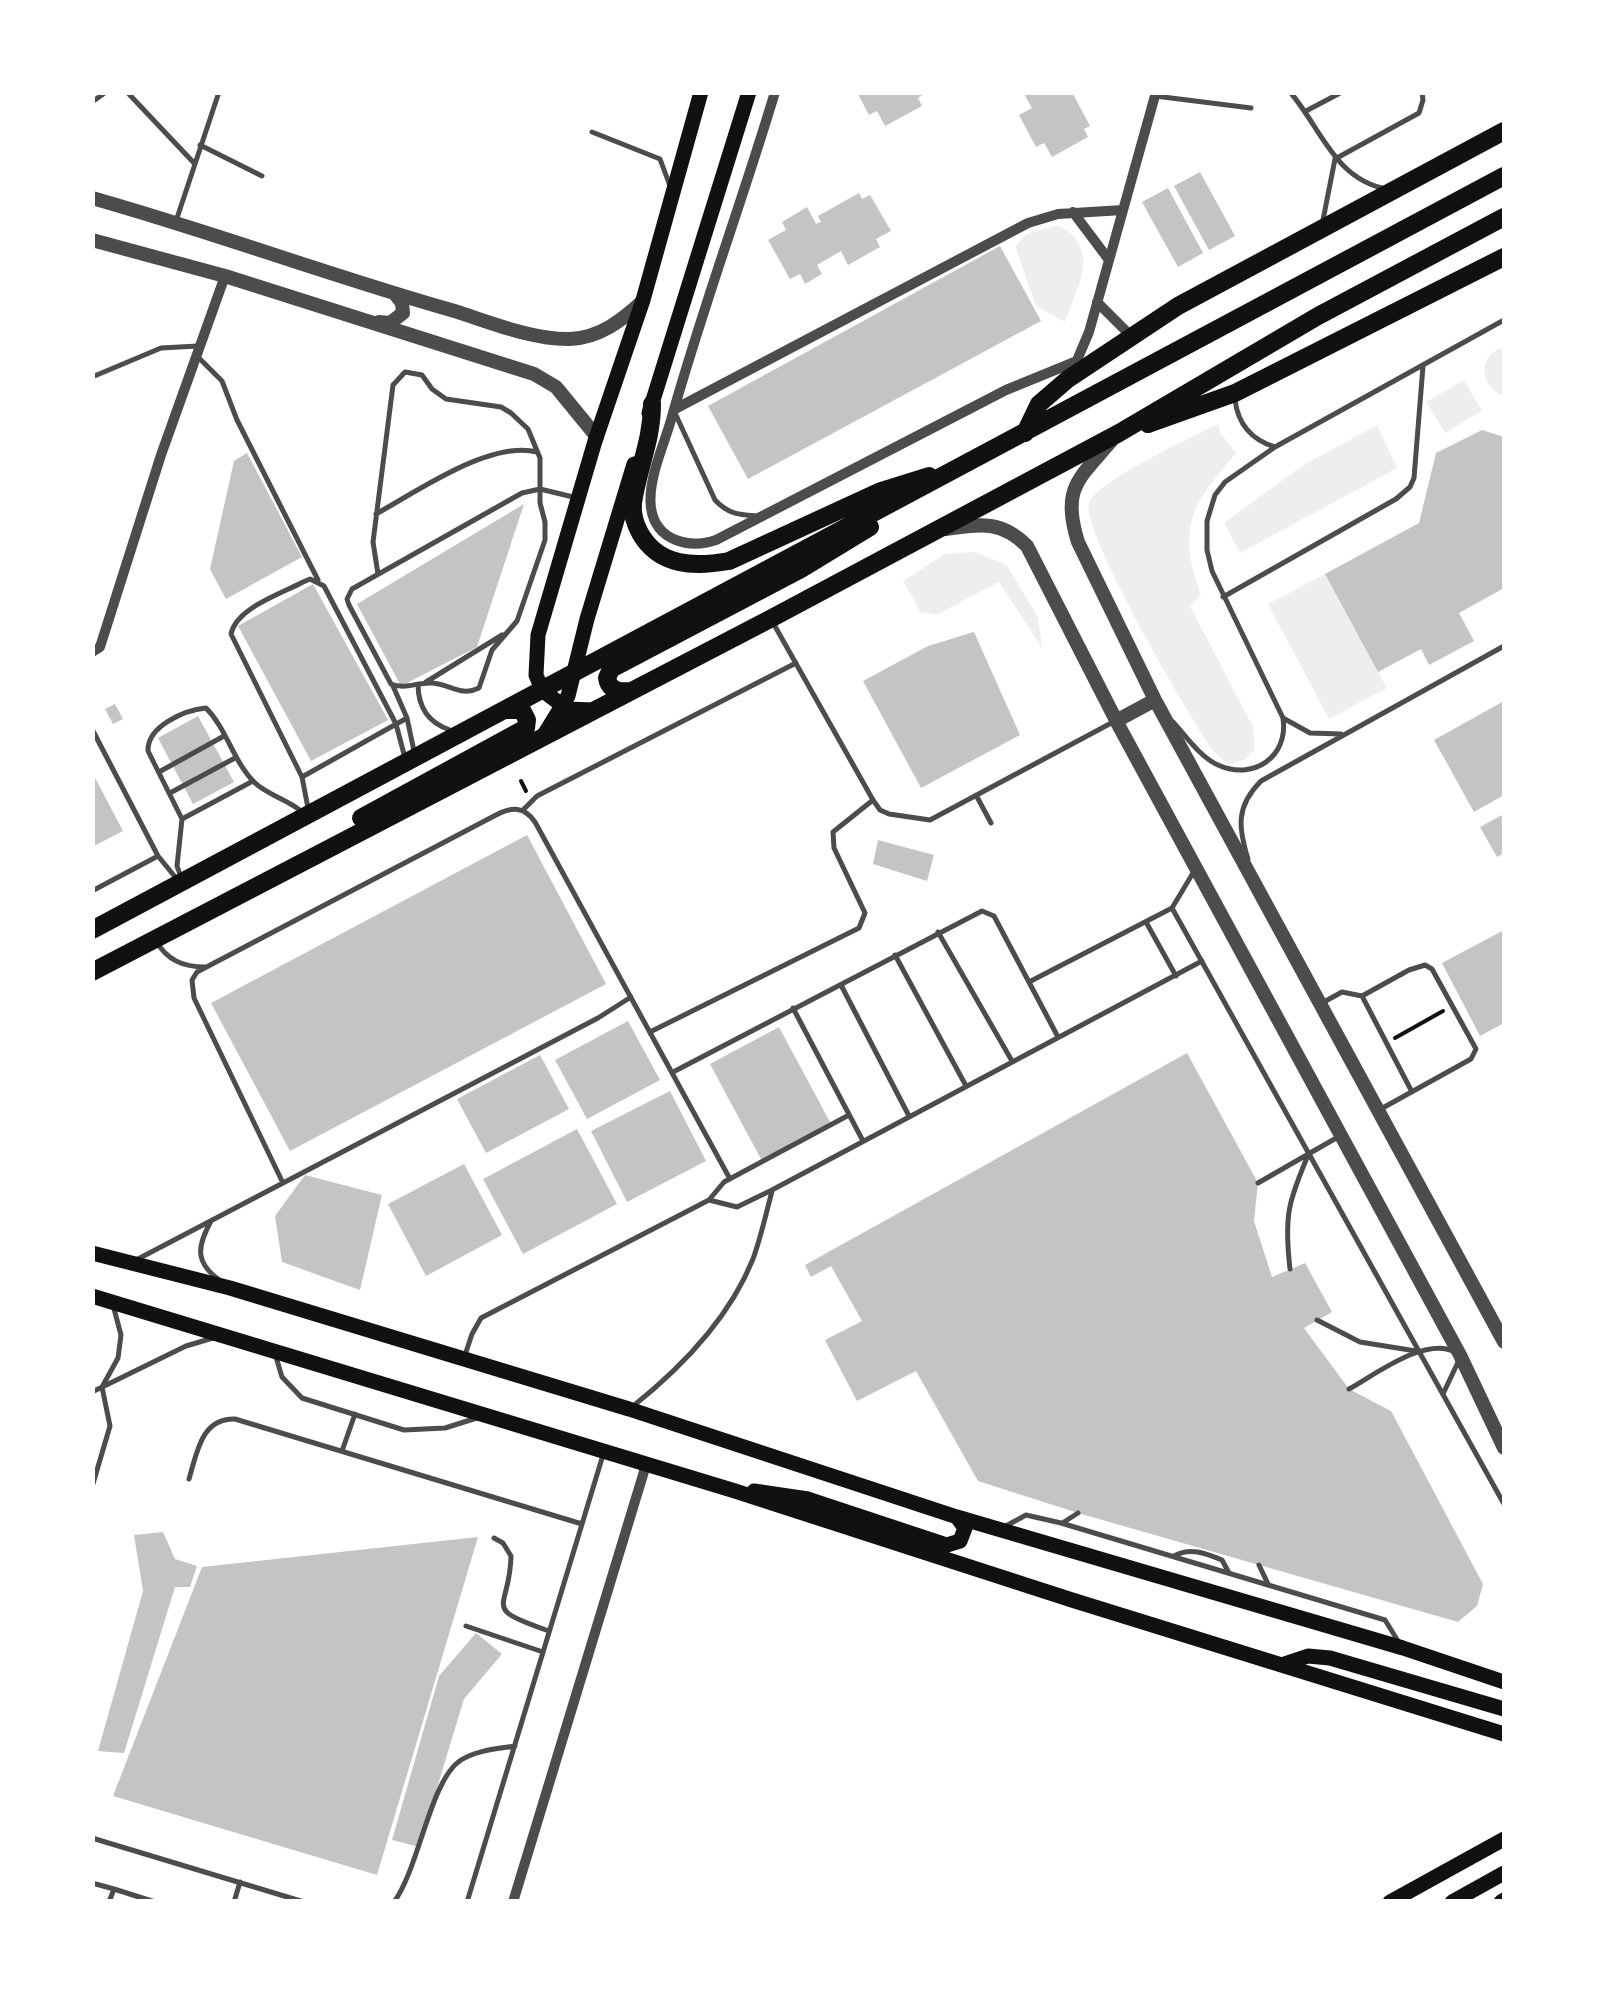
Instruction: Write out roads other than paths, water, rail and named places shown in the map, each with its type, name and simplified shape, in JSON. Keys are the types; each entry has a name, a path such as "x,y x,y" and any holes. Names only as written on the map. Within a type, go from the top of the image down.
{"highway":[{"path":"1025,434 1040,404 1068,380 1178,306 1504,130"},
{"path":"92,930 1504,176"},
{"path":"92,972 1119,433 1318,316 1504,217"},
{"path":"1119,433 1235,393 1504,258"},
{"path":"652,404 652,432 633,506 636,525 655,552 681,564 729,561 882,492 972,462"},
{"path":"631,691 616,691 610,686 607,678 611,669 841,547 914,493"},
{"path":"256,886 284,860 526,728 528,720 522,710 502,711"}],"main road":[{"path":"595,709 563,707 542,690 536,675 538,635 597,438 644,300 702,92"},
{"path":"542,737 563,707 574,673 586,619 749,92"},
{"path":"92,1253 230,1288 629,1409 958,1517 1402,1648 1504,1682"},
{"path":"92,1296 736,1491 1503,1735"},
{"path":"736,1491 808,1499 947,1545 964,1535 965,1528 958,1517"},
{"path":"1281,1665 1308,1656 1330,1658 1504,1709"},
{"path":"1487,1676 1504,1672"},
{"path":"1390,1902 1501,1838"},
{"path":"1452,1902 1504,1873"}],"street":[{"path":"775,92 674,410 652,492 651,509 662,531 679,542 703,544 1006,390 1077,361"},
{"path":"1068,380 1097,302 1156,94"},
{"path":"92,198 544,336 590,336 608,328 644,300"},
{"path":"674,410 1028,223 1073,212 1123,210"},
{"path":"1073,212 1109,260"},
{"path":"92,240 225,276 534,374 556,388 597,438"},
{"path":"92,652 100,647 161,455 225,276"},
{"path":"374,322 390,323 403,313 402,303 394,293"},
{"path":"1097,302 1132,337"},
{"path":"1119,433 1078,480 1071,494 1071,522 1078,542 1158,704 1320,1004 1499,1320 1504,1342"},
{"path":"928,532 986,523 1002,526 1027,546 1116,721 1460,1355 1504,1448"},
{"path":"1116,721 1158,704"},
{"path":"513,1902 646,1465"}],"lane":[{"path":"92,102 106,92"},
{"path":"127,92 194,163"},
{"path":"176,221 219,92"},
{"path":"1290,92 1335,159 1353,177 1396,189"},
{"path":"1306,111 1342,92"},
{"path":"1335,159 1418,113 1422,92"},
{"path":"1156,94 1250,108"},
{"path":"592,132 660,159 672,193"},
{"path":"200,146 262,176"},
{"path":"1320,230 1329,202 1335,159"},
{"path":"1158,704 1207,759 1220,767 1241,770 1273,758 1286,733 1283,718 1223,597 1207,550 1207,521 1215,496 1225,482 1275,447 1504,320"},
{"path":"92,378 161,348 198,351 222,381 237,420 318,580 396,724 410,761"},
{"path":"1223,597 1396,499 1410,487 1415,469 1423,366"},
{"path":"378,574 374,556 376,514 393,385 405,372 422,375 446,398 500,407 528,428 538,452 546,540 513,628 492,650 479,688 464,692 439,684 391,684"},
{"path":"1235,393 1243,426 1257,440 1275,447"},
{"path":"674,410 714,500 736,515 761,516"},
{"path":"376,514 484,457 512,449 538,452"},
{"path":"410,761 407,718 347,599 352,590 522,493 540,490 580,499"},
{"path":"307,816 302,777 231,634 242,615 304,582 318,580"},
{"path":"770,618 880,810 889,814 923,821 1116,721"},
{"path":"421,684 513,628"},
{"path":"1259,890 1240,834 1240,815 1246,796 1261,781 1504,646"},
{"path":"523,810 537,796 796,663"},
{"path":"421,684 420,704 430,720 463,732"},
{"path":"182,883 178,866 182,819 148,750 148,740 155,730 193,709 206,708 235,758 253,780 307,816"},
{"path":"302,777 407,718"},
{"path":"1283,718 1310,733 1345,734"},
{"path":"92,730 158,856 182,883"},
{"path":"159,772 224,736"},
{"path":"170,793 235,758"},
{"path":"182,819 253,780"},
{"path":"976,795 991,822"},
{"path":"650,1032 859,928 865,913 834,848 833,832 874,800"},
{"path":"282,1180 194,998 192,980 205,967 508,809 523,810 535,822 730,1178"},
{"path":"92,892 158,856"},
{"path":"1029,982 1172,908 1196,868"},
{"path":"1172,908 1504,1504"},
{"path":"674,1071 982,910 994,916 1058,1037"},
{"path":"1146,922 1176,976"},
{"path":"938,932 1012,1061"},
{"path":"155,938 161,949 181,964 205,967"},
{"path":"895,955 965,1085"},
{"path":"709,1200 737,1206 772,1190 1202,961"},
{"path":"1320,1004 1342,992 1362,996 1425,965 1432,969 1476,1049 1475,1055 1378,1110"},
{"path":"840,985 909,1116"},
{"path":"1362,996 1412,1092"},
{"path":"129,1263 598,1018 631,997"},
{"path":"793,1008 864,1141"},
{"path":"464,1361 481,1318 709,1200 730,1178 849,1114"},
{"path":"1258,1183 1341,1135"},
{"path":"1290,1269 1285,1224 1294,1188 1309,1153"},
{"path":"629,1409 671,1376 711,1332 752,1260 772,1190"},
{"path":"212,1218 198,1255 207,1271 230,1288"},
{"path":"102,1387 118,1358 121,1335 112,1302"},
{"path":"1317,1320 1360,1342 1419,1351 1446,1347 1460,1355 1443,1394"},
{"path":"92,1392 186,1346 226,1335"},
{"path":"274,1350 282,1377 302,1398 404,1430 455,1426 484,1415"},
{"path":"1350,1389 1419,1351"},
{"path":"92,1487 110,1426 102,1387"},
{"path":"342,1451 355,1414"},
{"path":"189,1480 204,1435 220,1420 235,1419 582,1524"},
{"path":"467,1902 604,1451"},
{"path":"1061,1523 1078,1513"},
{"path":"1000,1529 1026,1515 1061,1523 1384,1620 1402,1648"},
{"path":"494,1538 503,1543 511,1556 502,1594 504,1608 513,1619 549,1631"},
{"path":"1172,1556 1185,1550 1210,1555 1222,1560 1229,1573"},
{"path":"1259,1565 1270,1586"},
{"path":"466,1626 543,1652"},
{"path":"394,1902 411,1875 446,1774 475,1753 515,1746"},
{"path":"92,1838 304,1902"},
{"path":"234,1902 240,1882"},
{"path":"92,1883 155,1902"},
{"path":"109,1902 114,1889"}]}
